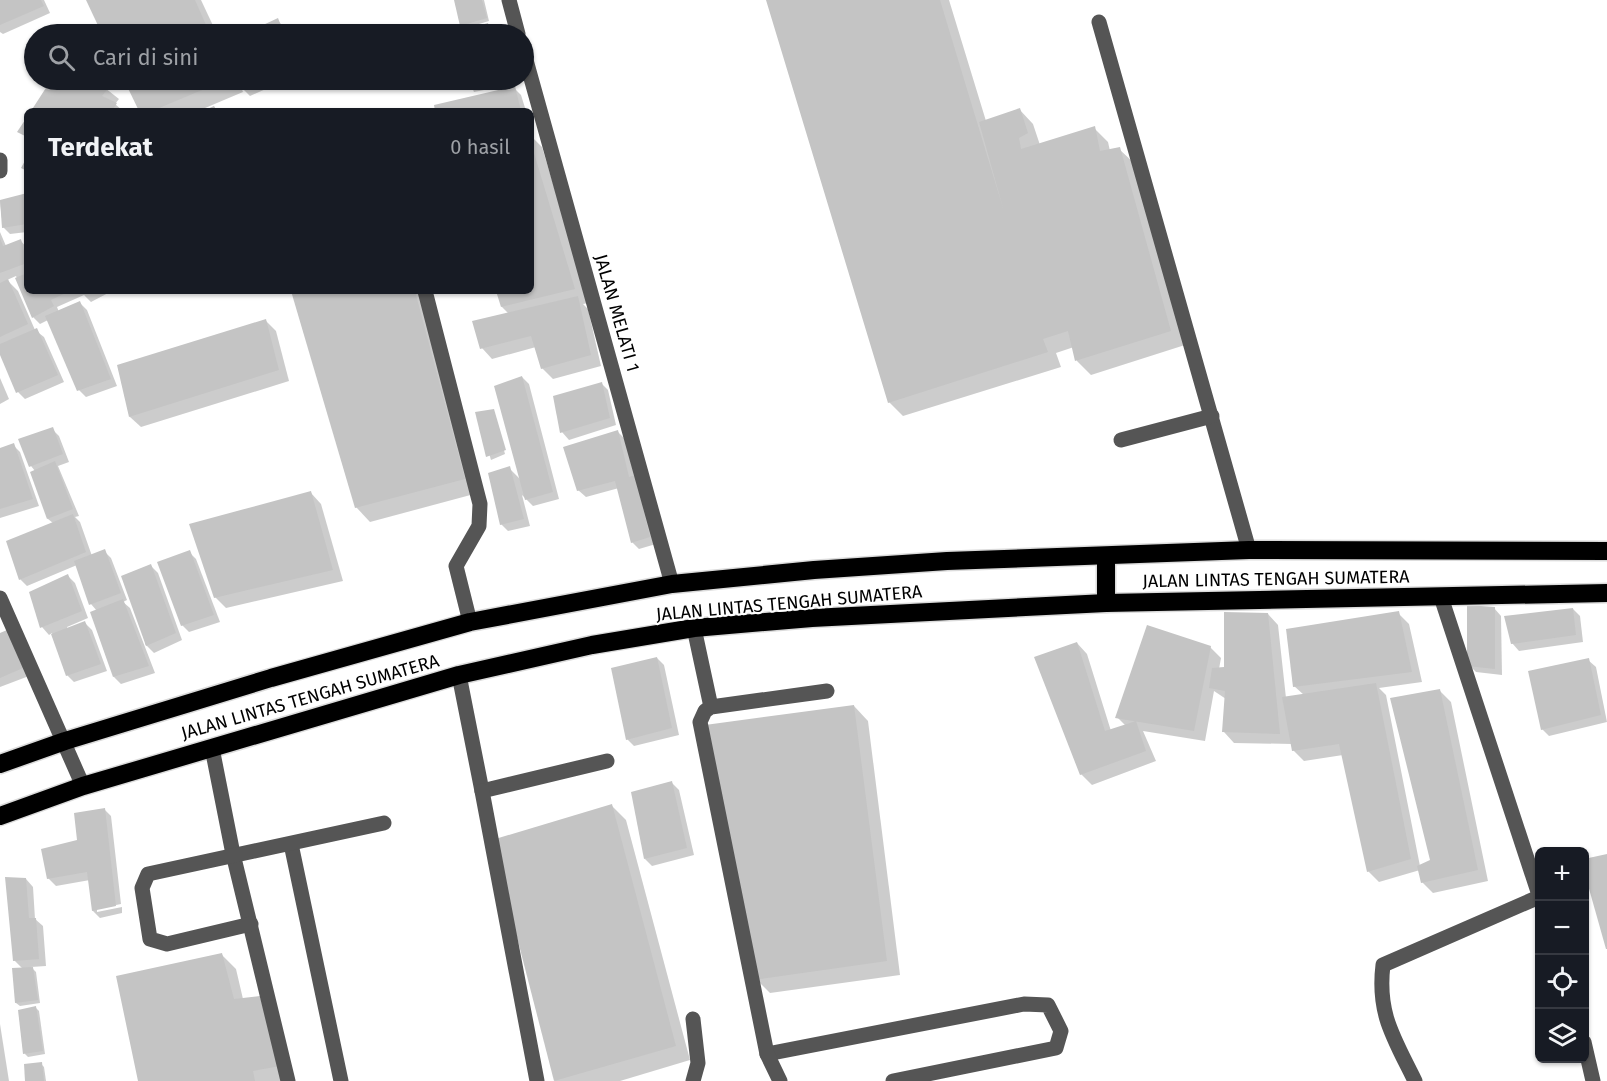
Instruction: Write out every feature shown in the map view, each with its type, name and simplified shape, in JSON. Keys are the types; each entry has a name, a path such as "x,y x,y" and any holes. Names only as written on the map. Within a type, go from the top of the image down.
{"highway":[{"name":"JALAN LINTAS TENGAH SUMATERA","path":"0,764 65,741 272,678 471,622 672,584 825,569 1249,550 1607,551"},
{"path":"1106,556 1106,603"},
{"name":"JALAN LINTAS TENGAH SUMATERA","path":"0,816 83,786 459,675 592,645 694,628 812,618 1106,603 1607,593"}],"street":[{"path":"509,0 515,24"},
{"path":"1099,22 1249,550"},
{"name":"JALAN MELATI 1","path":"534,89 672,584"},
{"path":"0,160 0,171"},
{"path":"426,294 480,504 479,526 456,566 471,622"},
{"path":"1121,440 1212,416"},
{"path":"1441,597 1535,886"},
{"path":"0,598 83,786"},
{"path":"694,628 711,707"},
{"path":"459,675 537,1081"},
{"path":"780,1081 768,1054 700,722 702,715 711,707 827,691"},
{"path":"212,748 233,854 288,1081"},
{"path":"482,791 607,761"},
{"path":"251,924 167,944 150,939 142,888 148,874 384,823"},
{"path":"291,844 341,1081"},
{"path":"1415,1081 1386,1022 1380,991 1383,965 1535,900"},
{"path":"768,1054 1024,1004 1048,1005 1061,1031 1056,1048 893,1081"},
{"path":"693,1019 698,1063 693,1081"},
{"path":"1589,1063 1593,1081"}],"building":[{"path":"0,0 41,0 44,6 0,25"},
{"path":"86,0 195,0 206,24 97,24"},
{"path":"454,0 482,0 487,18 460,24"},
{"path":"766,0 940,0 1003,208 979,122 1020,108 1028,133 1019,138 1021,149 1095,126 1100,151 1120,147 1171,331 1075,361 1068,331 1043,339 1048,352 888,403"},
{"path":"278,18 280,24 265,24"},
{"path":"45,90 107,90 102,96 117,103 114,108 33,108"},
{"path":"129,90 202,90 159,108 138,108"},
{"path":"498,90 516,90 520,108 434,108 434,105"},
{"path":"24,122 24,136 17,132"},
{"path":"534,153 575,289 501,307 497,294 534,294"},
{"path":"24,194 24,224 2,228 0,200"},
{"path":"0,238 3,246 21,239 24,264 0,273"},
{"path":"24,274 24,294 64,294 51,300 54,306 32,318 15,278"},
{"path":"8,279 28,324 0,337 0,283"},
{"path":"292,294 416,294 465,479 355,508"},
{"path":"578,296 591,355 541,369 531,336 480,349 472,321"},
{"path":"80,301 111,379 77,391 45,316"},
{"path":"266,319 279,370 129,417 117,365"},
{"path":"37,328 58,375 16,393 0,355 0,344"},
{"path":"522,376 553,492 525,500 494,386"},
{"path":"602,382 610,418 560,433 553,396"},
{"path":"494,409 506,450 486,457 475,412"},
{"path":"53,427 63,454 29,467 18,439"},
{"path":"618,430 629,477 635,475 650,537 631,543 615,481 577,491 563,447"},
{"path":"14,443 33,499 0,509 0,448"},
{"path":"55,461 73,509 47,519 30,472"},
{"path":"510,466 524,519 500,525 488,473"},
{"path":"311,491 333,570 214,598 189,524"},
{"path":"73,514 86,552 19,580 6,541"},
{"path":"105,549 121,593 89,605 74,561"},
{"path":"190,550 214,615 181,626 157,562"},
{"path":"151,564 176,633 146,646 121,576"},
{"path":"68,574 82,611 40,628 29,592"},
{"path":"123,599 149,666 113,677 90,612"},
{"path":"1467,605 1495,607 1495,669 1467,666"},
{"path":"1573,608 1576,635 1511,644 1504,616"},
{"path":"1399,611 1412,672 1293,687 1286,629"},
{"path":"1224,612 1268,613 1280,734 1222,732 1225,691 1209,688 1212,668 1224,667"},
{"path":"85,621 101,664 66,676 51,634"},
{"path":"1147,625 1211,646 1194,731 1115,718"},
{"path":"7,630 23,668 0,678 0,633"},
{"path":"1077,642 1105,731 1136,721 1146,751 1080,775 1034,657"},
{"path":"657,657 672,728 626,740 611,668"},
{"path":"1589,658 1601,715 1541,730 1528,671"},
{"path":"1376,683 1411,859 1367,872 1339,744 1292,751 1282,697"},
{"path":"1440,689 1478,870 1421,883 1417,866 1430,860 1390,698"},
{"path":"854,705 887,961 754,980 705,725"},
{"path":"672,781 687,848 644,859 631,792"},
{"path":"612,804 676,1046 554,1081 492,840"},
{"path":"105,808 116,906 92,911 87,872 47,879 41,849 77,840 74,813"},
{"path":"1607,854 1607,949 1589,889 1589,858"},
{"path":"5,877 26,878 29,918 36,918 39,959 13,961"},
{"path":"222,953 234,999 260,996 280,1066 253,1071 255,1081 138,1081 116,976"},
{"path":"33,967 38,1000 15,1003 12,968"},
{"path":"36,1006 43,1051 23,1054 18,1010"},
{"path":"42,1062 44,1081 25,1081 24,1064"}]}
